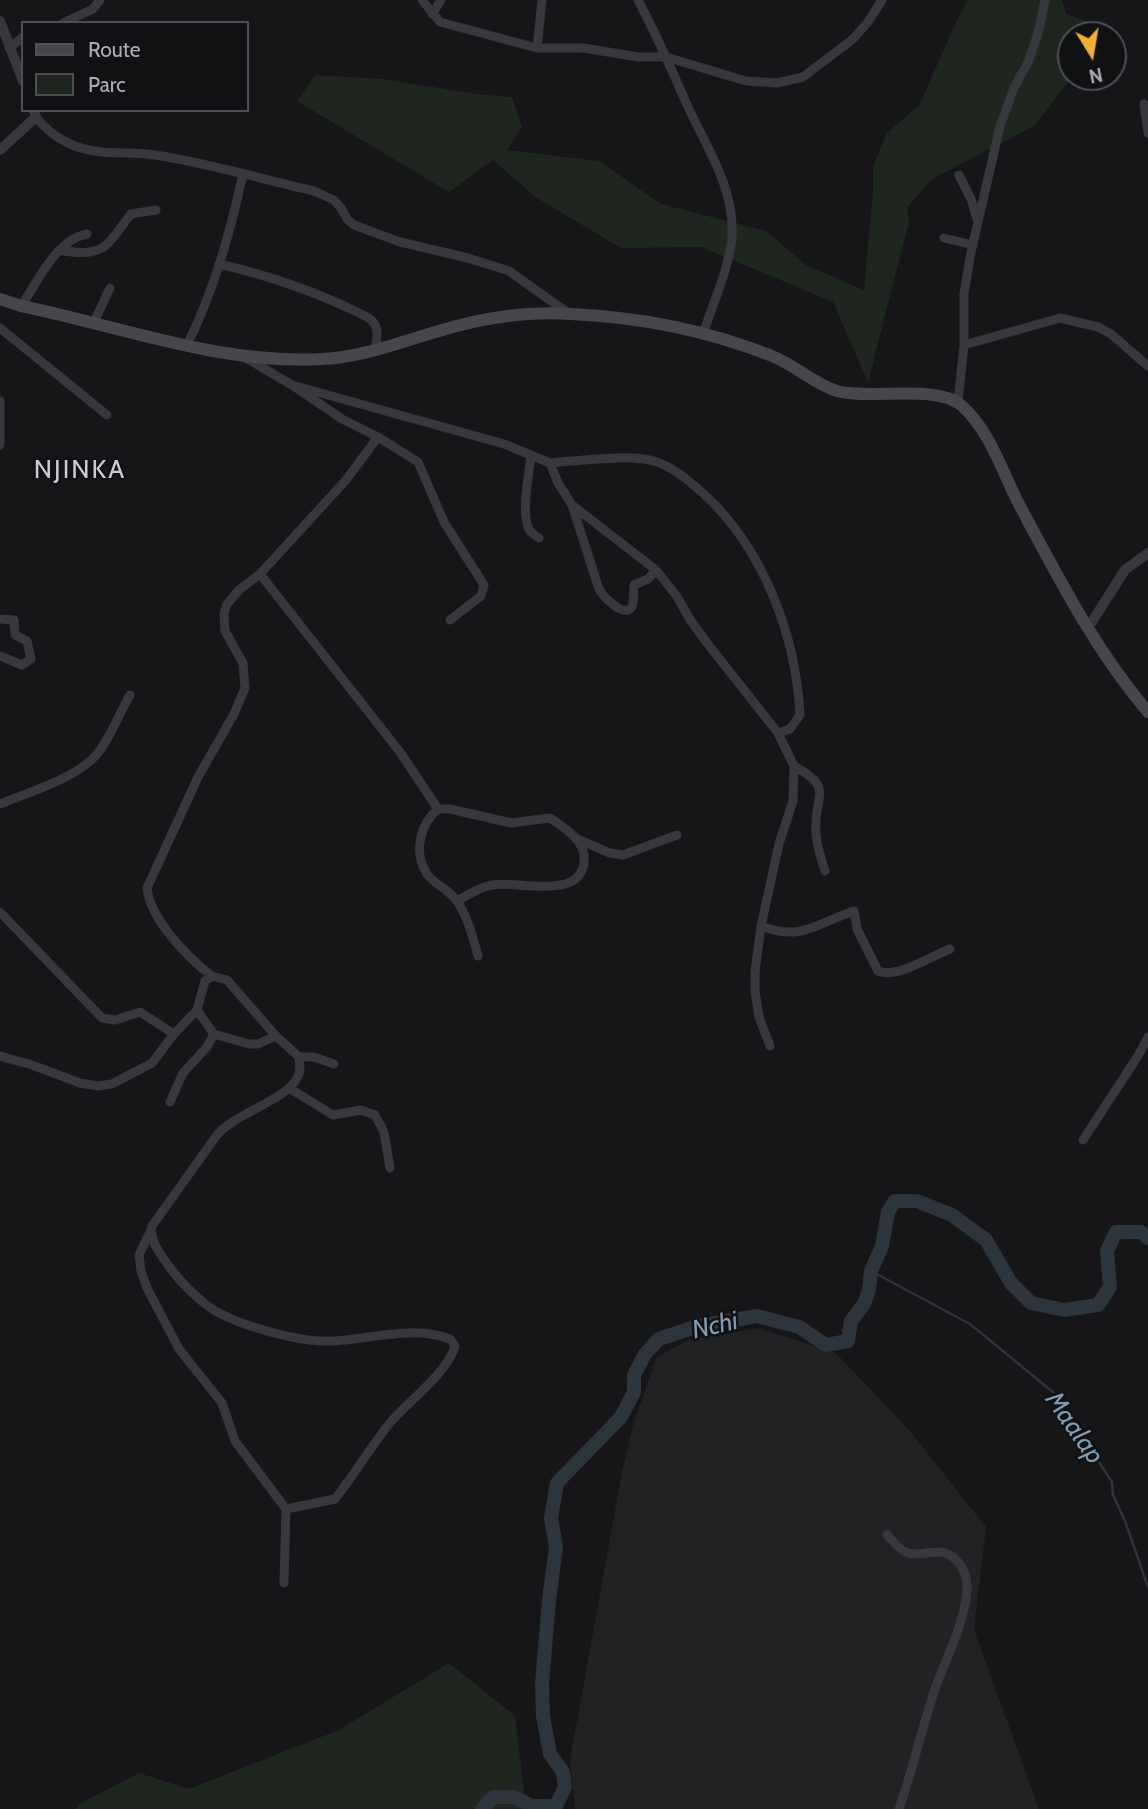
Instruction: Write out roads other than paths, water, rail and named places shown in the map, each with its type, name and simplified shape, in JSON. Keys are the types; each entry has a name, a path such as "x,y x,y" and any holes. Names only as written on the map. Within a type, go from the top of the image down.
{"main road":[{"path":"0,299 242,356 322,359 374,351 469,323 569,314 650,323 703,334 774,357 835,390 867,395 926,394 958,402 982,429 1019,505 1088,628 1118,675 1148,712"}],"street":[{"path":"67,21 93,9 100,0"},
{"path":"422,0 440,22 537,48 583,48 639,57 666,57 746,81 777,83 803,76 853,39 869,22 882,0"},
{"path":"432,14 441,0"},
{"path":"537,48 542,0"},
{"path":"638,0 723,179 732,223 730,251 703,334"},
{"path":"958,402 964,345 965,280 1000,126 1014,88 1029,60 1045,0"},
{"path":"0,21 21,76"},
{"path":"9,48 21,39"},
{"path":"1144,104 1148,134"},
{"path":"0,150 35,114 48,132 90,150 111,154 155,155 327,196 341,208 346,219 365,229 400,242 509,271 569,314"},
{"path":"187,345 229,235 243,174"},
{"path":"959,175 971,199 978,224"},
{"path":"60,250 82,253 104,247 117,235 131,214 156,209"},
{"path":"21,306 60,250 78,236 87,234"},
{"path":"944,239 973,245"},
{"path":"219,264 314,292 375,321 377,328 374,351"},
{"path":"94,322 110,288"},
{"path":"964,345 1060,318 1098,327 1111,334 1148,366"},
{"path":"0,328 107,415"},
{"path":"242,356 292,385 342,419 378,437 422,467 432,498 444,522 484,585 481,596 450,620"},
{"path":"292,385 504,444 550,463 630,459 654,461 673,469 723,512 746,543 763,574 795,666 800,716 790,729 778,733"},
{"path":"0,401 0,446"},
{"path":"334,1064 314,1057 299,1057 227,980 212,976 187,956 154,912 147,888 188,799 245,688 243,663 225,631 224,614 233,596 260,574 346,480 378,437"},
{"path":"531,456 526,511 530,532 539,538"},
{"path":"550,463 558,483 572,505 599,589 607,601 625,610 630,609 634,585 648,579 656,570"},
{"path":"572,505 656,570 707,643 778,733 794,766 793,801 779,844 761,926 755,991 759,1017 771,1046"},
{"path":"1088,628 1125,570 1148,553"},
{"path":"260,574 400,752 438,809"},
{"path":"0,619 14,620 15,635 27,641 32,659 22,665 0,656"},
{"path":"0,804 46,787 87,763 104,744 130,695"},
{"path":"794,766 810,775 821,791 815,830 825,871"},
{"path":"478,956 457,901 426,872 420,851 422,827 438,809 450,809 497,822 550,818 577,839 610,853 622,855 677,835"},
{"path":"457,901 488,885 500,883 556,886 570,883 583,869 584,858 577,839"},
{"path":"761,926 776,932 796,933 854,911 857,929 878,971 884,974 905,969 950,950"},
{"path":"0,912 32,949 65,978 102,1018 115,1020 141,1012 174,1034"},
{"path":"0,1056 80,1083 98,1086 112,1084 152,1063 197,1010 205,981 212,976"},
{"path":"197,1010 214,1034 249,1044 258,1044 276,1035"},
{"path":"170,1102 183,1073 207,1047 214,1034"},
{"path":"1083,1140 1148,1037"},
{"path":"284,1583 286,1509 236,1441 222,1403 179,1349 147,1288 139,1255 151,1230 226,1125 289,1088 299,1076 299,1057"},
{"path":"289,1088 333,1115 361,1110 375,1115 384,1132 390,1168"},
{"path":"151,1230 158,1250 185,1287 210,1307 240,1321 313,1341 414,1333 446,1337 455,1346 450,1358 390,1423 335,1499 286,1509"},
{"path":"887,1535 903,1550 912,1553 937,1550 950,1553 960,1563 968,1587 962,1614 935,1689 899,1809"}],"waterway":[{"name":"Nchi","path":"482,1809 493,1797 514,1797 532,1806 556,1806 565,1787 563,1772 550,1754 543,1716 542,1684 556,1547 551,1518 557,1483 621,1417 634,1392 634,1375 645,1354 659,1339 698,1326 757,1316 799,1327 826,1345 848,1341 851,1321 864,1304 869,1290 871,1271 882,1246 888,1212 895,1201 917,1201 952,1215 986,1240 1011,1283 1031,1303 1064,1310 1098,1305 1110,1287 1107,1251 1116,1232 1141,1232 1148,1238"},
{"name":"Maalap","path":"871,1271 970,1324 1054,1393 1112,1482 1113,1495 1148,1587"}],"district":[{"name":"NJINKA","path":"80,470"}]}
